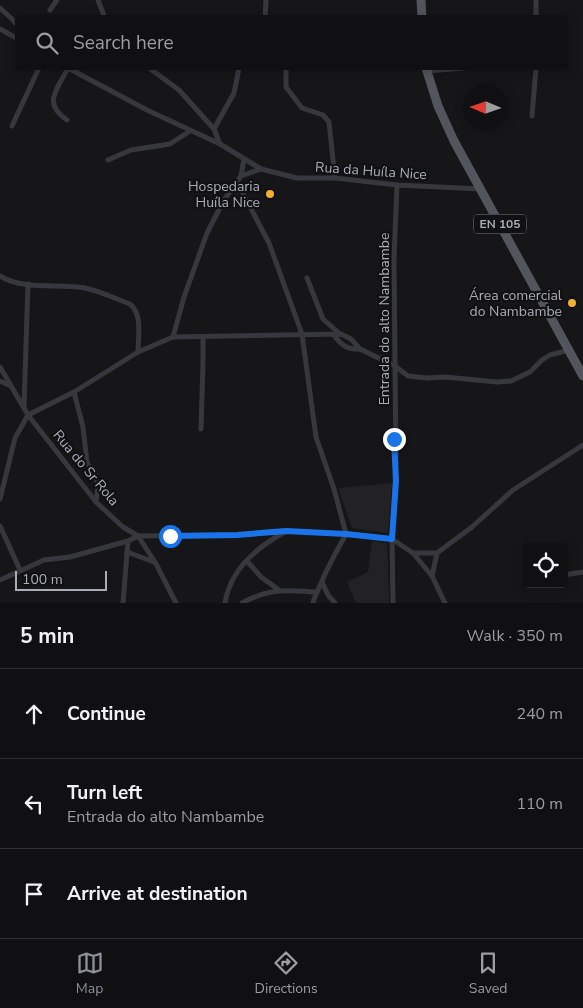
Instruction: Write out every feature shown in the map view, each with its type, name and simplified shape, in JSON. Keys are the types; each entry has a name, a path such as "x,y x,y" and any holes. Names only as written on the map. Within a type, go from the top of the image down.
{"main road":[{"path":"422,0 422,15"},
{"name":"EN 105","path":"427,70 438,106 454,141 583,376"}],"street":[{"path":"50,10 57,0"},
{"path":"98,0 104,15"},
{"path":"263,15 266,0"},
{"path":"536,0 536,15"},
{"path":"0,8 15,23"},
{"path":"0,28 15,37"},
{"path":"12,126 38,70"},
{"path":"67,70 53,98 53,105 58,114 67,120"},
{"name":"Rua da Huíla Nice","path":"72,70 147,110 220,144 261,169 297,178 335,178 397,185 481,190"},
{"path":"153,70 179,90 214,129 220,144"},
{"path":"214,129 234,93 239,70"},
{"path":"286,70 286,87 302,108 323,115 329,122 335,178"},
{"path":"532,116 536,70"},
{"path":"108,160 131,150 170,144 190,131"},
{"path":"173,337 184,297 207,233 224,200 241,176 244,159"},
{"path":"241,176 261,169"},
{"path":"237,182 269,243 302,334 316,437 334,489 346,534 326,570 313,603"},
{"name":"Entrada do alto Nambambe","path":"393,603 392,539 396,481 394,439 396,382 394,258 397,185"},
{"path":"0,276 28,284 86,288 130,304 135,308 138,315 138,352"},
{"path":"307,278 323,319 341,334 351,338 360,350"},
{"path":"24,408 28,284"},
{"path":"0,497 16,438 28,415 74,392 138,352 173,337 341,334"},
{"path":"334,335 348,349 360,350 395,366 408,376 427,378 511,381 530,372 550,355 569,350"},
{"path":"200,429 203,337"},
{"path":"578,366 583,358"},
{"name":"Rua do Sr Rola","path":"0,367 28,415 96,502 123,527 138,536 155,562 176,603"},
{"path":"396,382 408,376"},
{"path":"0,381 12,386"},
{"path":"74,392 83,427 87,463 95,474 98,485 96,502"},
{"path":"413,553 437,553 472,527 513,490 583,445"},
{"path":"0,526 20,570"},
{"path":"225,603 226,592 232,580 246,561 258,550 286,531"},
{"path":"0,580 44,560 70,557 128,541 138,536 237,535 286,531 346,534 392,539 413,553 432,576 445,603"},
{"path":"123,603 128,541"},
{"path":"127,552 155,562"},
{"path":"432,576 437,553"},
{"path":"246,561 279,590"},
{"path":"568,574 583,572"},
{"path":"322,582 328,595 335,603"},
{"path":"242,603 279,590 316,592"}],"shaded area":[{"path":"392,483 388,533 352,528 338,488"},
{"path":"372,541 387,543 389,603 356,603 347,582 368,572"}],"place":[{"name":"Hospedaria Huíla Nice","path":"270,194"},
{"name":"Área comercial do Nambambe","path":"572,303"}],"route":[{"path":"170,536 237,535 286,531 346,534 392,539 396,481 394,439"}]}
